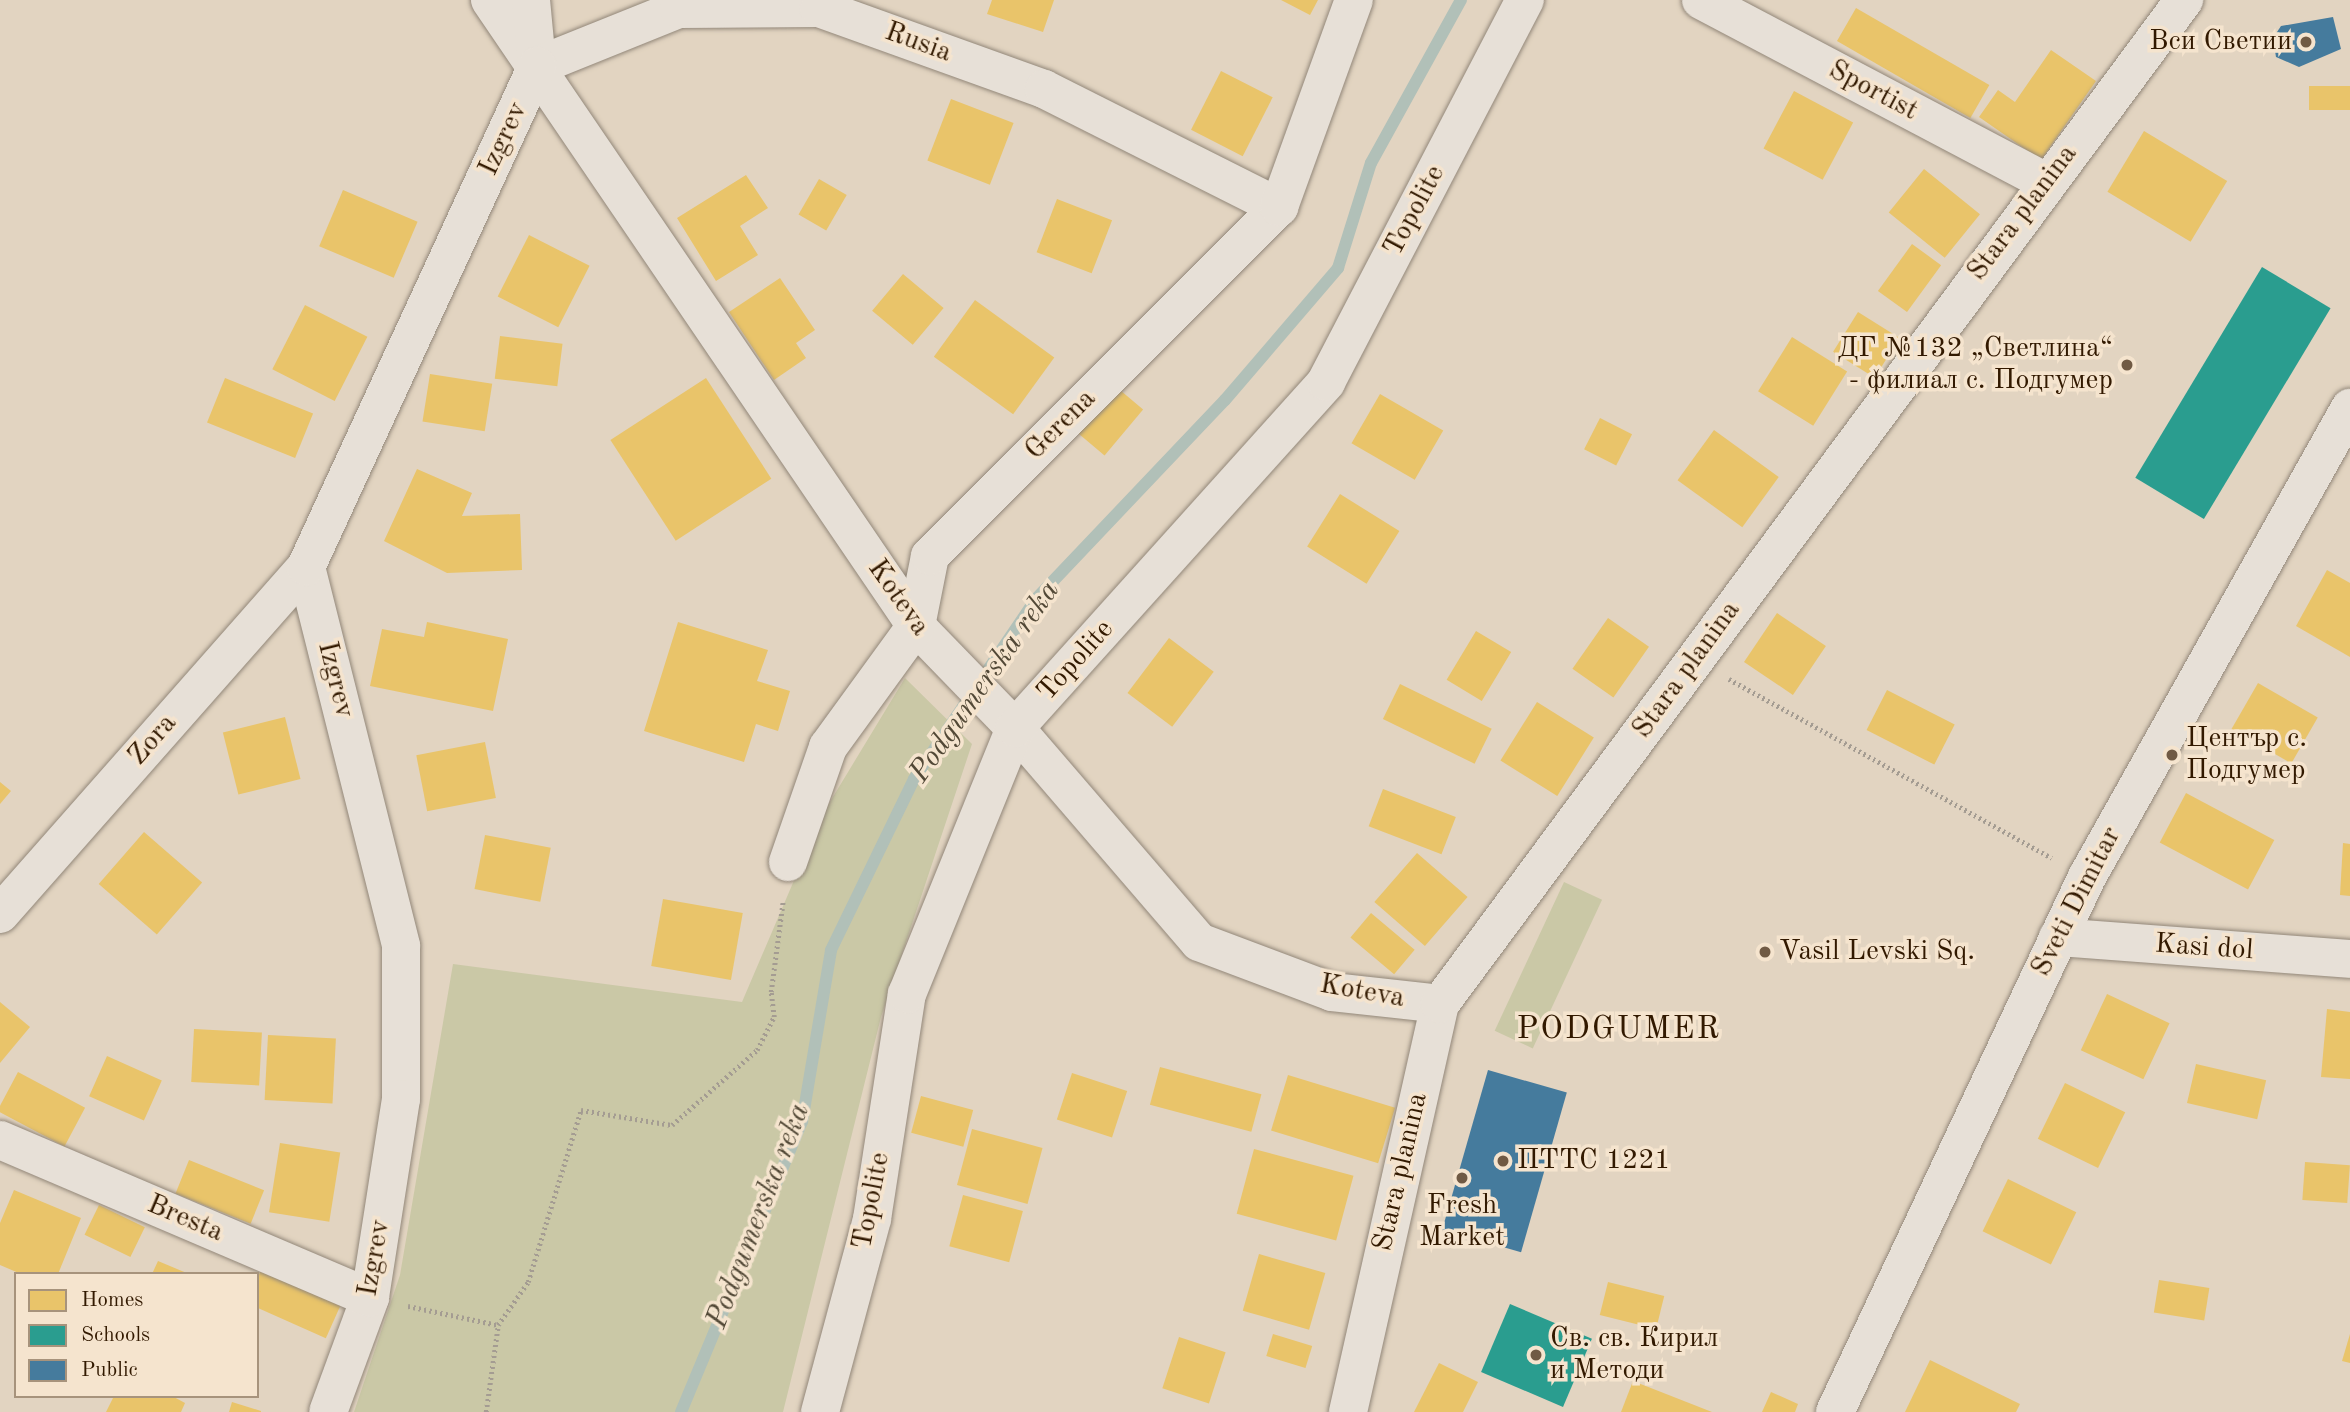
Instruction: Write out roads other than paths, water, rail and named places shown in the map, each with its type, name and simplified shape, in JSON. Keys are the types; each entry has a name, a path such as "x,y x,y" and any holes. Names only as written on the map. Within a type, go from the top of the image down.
{"street":[{"name":"Izgrev","path":"328,1412 370,1298 401,1099 401,946 306,567 537,66 490,0"},
{"name":"Koteva","path":"531,0 537,66 927,639 985,703 1015,728 1199,942 1332,992 1440,1004"},
{"name":"Gerena","path":"788,862 828,747 927,639 930,556 1279,207 1354,0"},
{"name":"Topolite","path":"820,1412 872,1219 907,994 1015,728 1326,382 1525,0"},
{"name":"Sportist","path":"1701,0 2045,181"},
{"name":"Stara planina","path":"1348,1412 1440,1004 1696,660 2045,181 2184,0"},
{"name":"Rusia","path":"537,66 680,9 819,8 1044,89 1279,207"},
{"name":"Sveti Dimitar","path":"1835,1412 2087,877 2350,408"},
{"name":"Zora","path":"0,914 306,567"},
{"name":"Kasi dol","path":"2058,937 2350,959"},
{"name":"Bresta","path":"0,1140 370,1298"}],"waterway":[{"name":"Podgumerska reka","path":"681,1412 802,1122 831,950 914,779 1035,600 1225,400 1338,268 1371,163 1461,0"}],"place":[{"name":"Вси Светии","path":"2306,42"},
{"name":"ДГ №132 „Светлина“ - филиал с. Подгумер","path":"2127,365"},
{"name":"Център с. Подгумер","path":"2172,755"},
{"name":"Vasil Levski Sq.","path":"1765,952"},
{"name":"ПТТС 1221","path":"1503,1161"},
{"name":"Fresh Market","path":"1462,1178"},
{"name":"Св. св. Кирил и Методи","path":"1536,1355"}],"district":[{"name":"PODGUMER","path":"1619,1030"}]}
